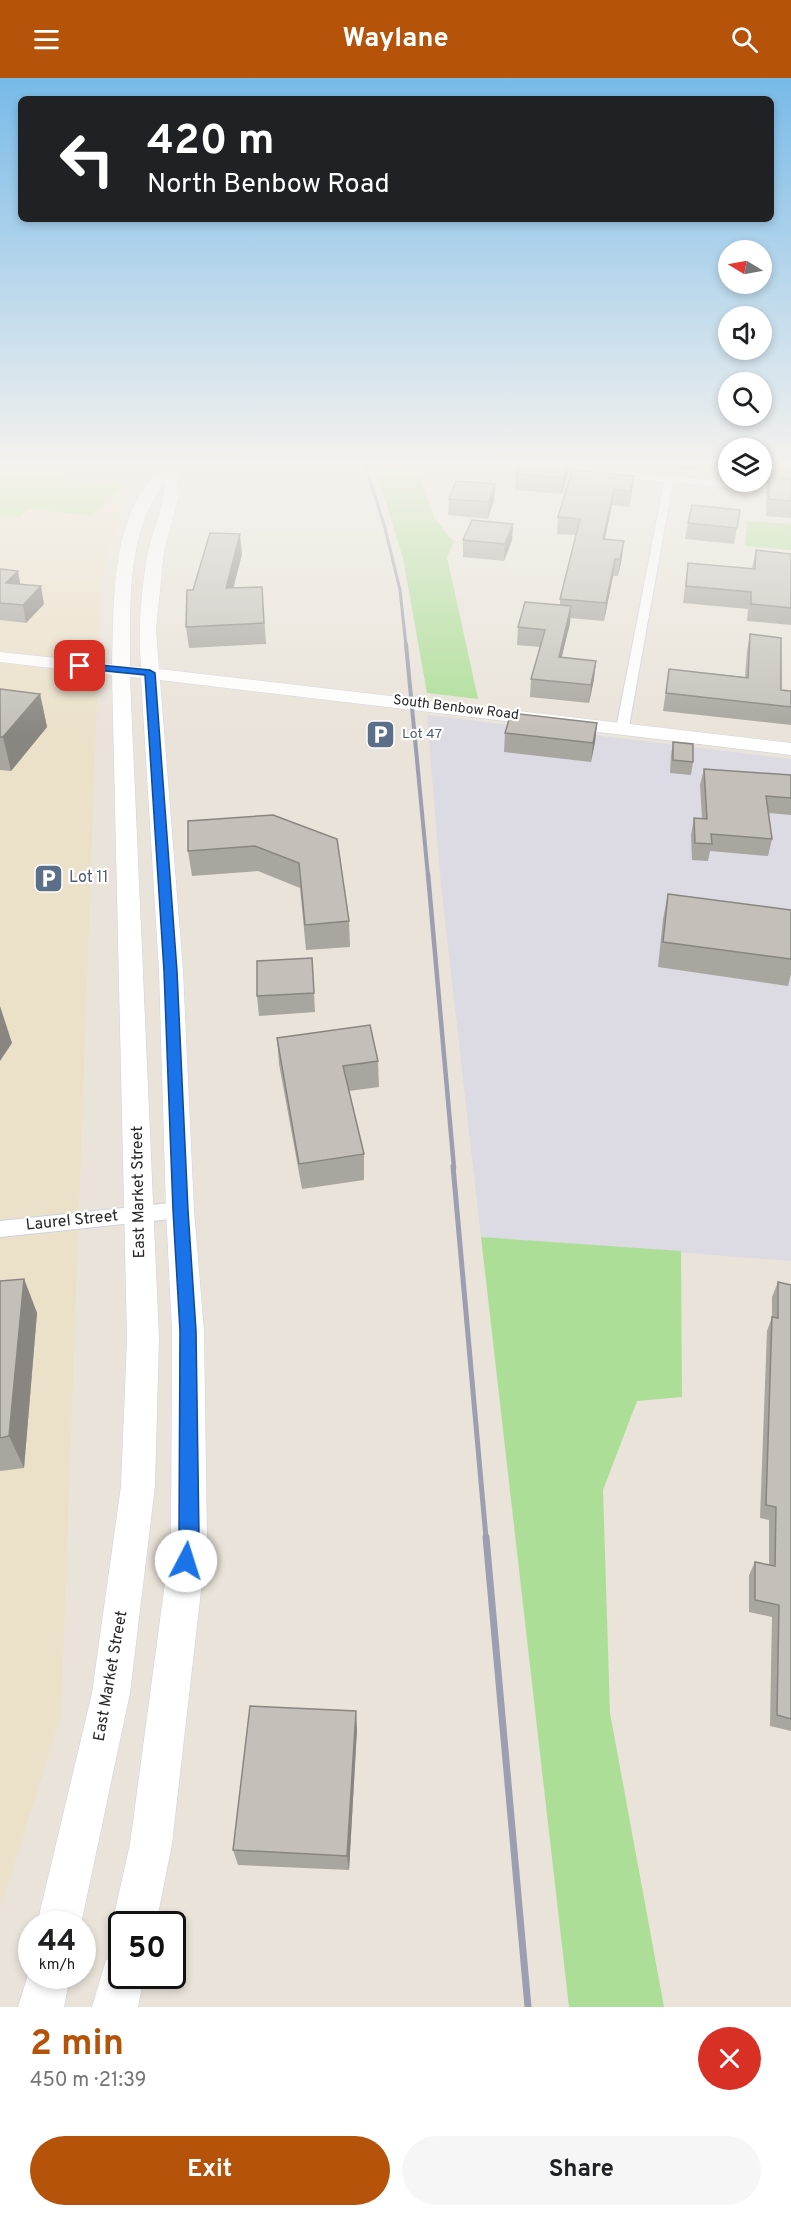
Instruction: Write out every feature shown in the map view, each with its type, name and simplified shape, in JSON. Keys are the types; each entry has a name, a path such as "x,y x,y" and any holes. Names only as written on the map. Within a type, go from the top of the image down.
{"main road":[{"name":"East Market Street","path":"127,554 124,568 171,966 180,1210 188,1331 189,1538 151,1844 137,1911"},
{"name":"East Market Street","path":"62,1911 111,1693 138,1486 143,1338 128,877 135,671 147,628 150,590 157,554"},
{"name":"South Benbow Road","path":"0,657 791,749"},
{"path":"128,877 149,960 159,967 171,966"},
{"path":"41,2007 45,1989"},
{"path":"116,2007 119,1989"}],"street":[{"path":"623,729 655,554"},
{"name":"Laurel Street","path":"0,1229 180,1210"}],"shaded area":[{"path":"0,554 109,554 101,583 61,1715 0,1909"},
{"path":"427,715 791,759 791,1261 481,1237 441,885"}],"green space":[{"path":"402,554 448,554 447,557 478,699 427,693"},
{"path":"481,1237 681,1251 682,1397 637,1401 603,1490 610,1713 664,2007 569,2007"}],"building":[{"path":"204,554 235,554 226,588 262,587 264,623 186,627 187,590 193,590"},
{"path":"571,554 621,554 620,559 615,559 606,603 560,599"},
{"path":"756,554 791,554 791,608 751,604 751,592 686,586 688,563 755,569"},
{"path":"0,569 18,571 6,583 41,586 23,605 0,603"},
{"path":"525,602 571,606 559,657 596,661 591,685 531,679 545,630 518,627"},
{"path":"750,634 781,638 781,690 791,691 791,707 666,693 669,669 748,678"},
{"path":"0,689 40,694 3,737 0,737"},
{"path":"511,713 597,723 593,743 505,733"},
{"path":"673,742 693,744 693,762 673,760"},
{"path":"704,769 791,775 791,798 766,796 772,839 711,834 712,844 695,843 694,818 707,819"},
{"path":"273,815 337,839 349,921 305,925 299,863 255,846 188,851 188,821"},
{"path":"668,894 791,910 791,959 663,942"},
{"path":"312,958 314,993 257,996 257,961"},
{"path":"370,1025 378,1061 343,1066 364,1154 299,1164 277,1038"},
{"path":"24,1279 9,1436 0,1438 0,1281"},
{"path":"778,1282 791,1285 791,1719 777,1715 779,1605 755,1600 755,1562 775,1566 776,1507 766,1505 772,1317 778,1318"},
{"path":"250,1706 356,1711 347,1856 233,1850"}],"railway":[{"path":"391,554 400,590 406,646"},
{"path":"406,644 428,876"},
{"path":"428,874 454,1168"},
{"path":"453,1166 486,1538"},
{"path":"486,1537 528,2007"}],"place":[{"name":"Lot 47","path":"381,734"},
{"name":"Lot 11","path":"48,878"}],"route":[{"path":"80,666 150,673 171,971 180,1210 188,1331 189,1538 186,1561"}]}
